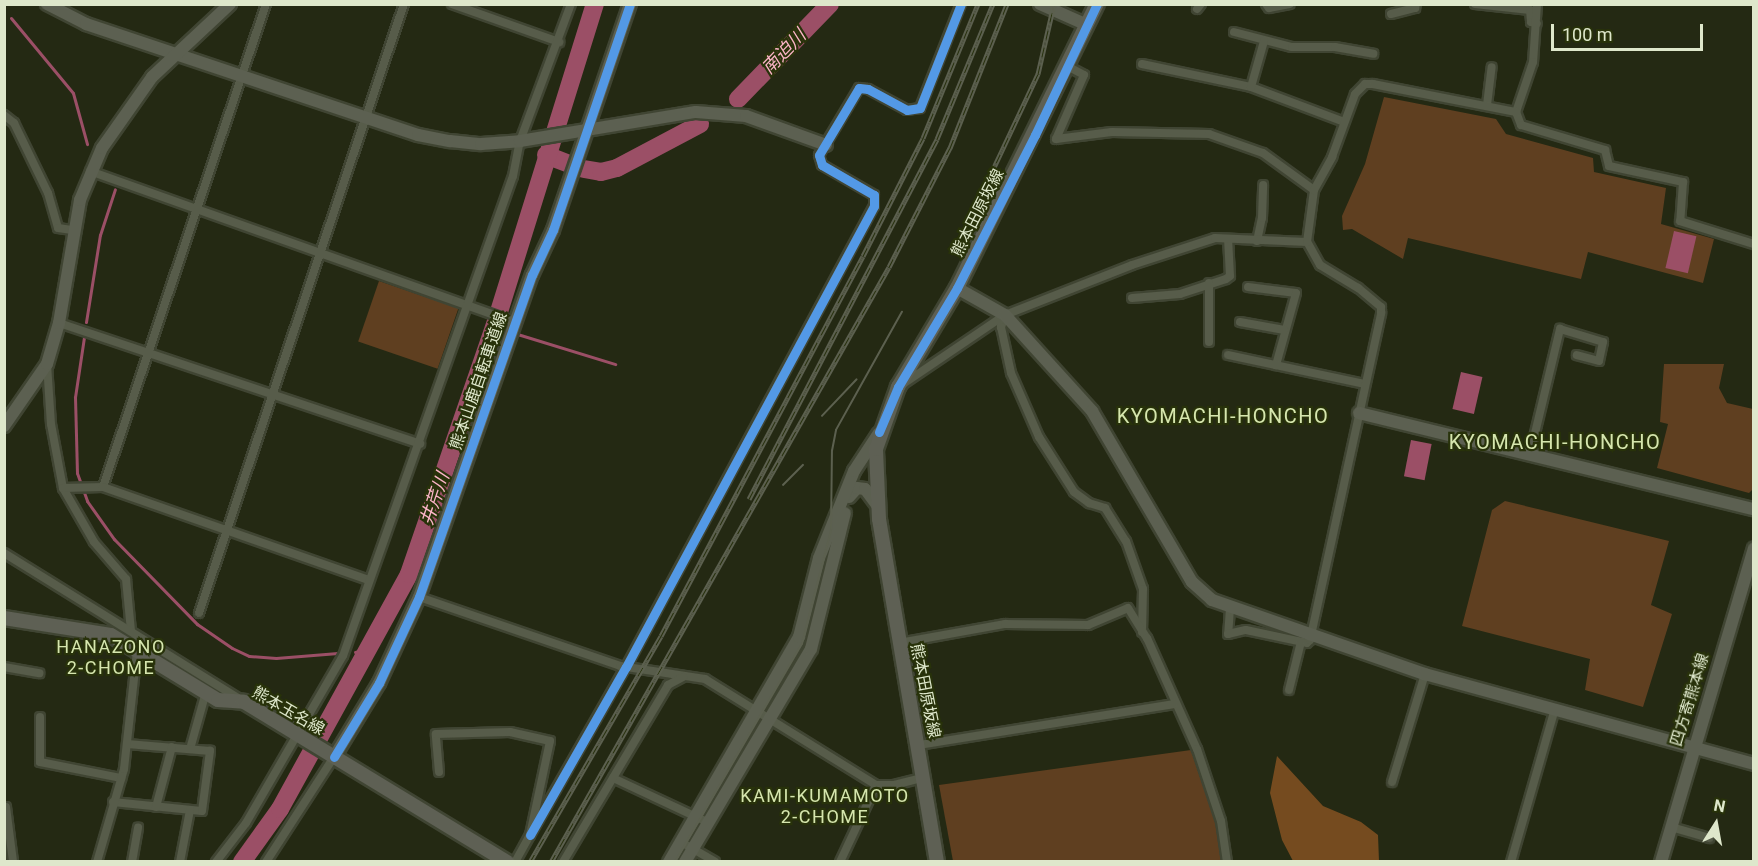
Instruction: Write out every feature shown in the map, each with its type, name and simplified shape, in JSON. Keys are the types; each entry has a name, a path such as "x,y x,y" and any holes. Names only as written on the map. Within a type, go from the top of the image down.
{"main road":[{"name":"熊本田原坂線","path":"937,861 878,506 874,463 879,432 898,387 957,288 1069,67 1097,4"},
{"name":"熊本玉名線","path":"4,618 102,632 218,700 244,702 507,861"}],"street":[{"path":"47,4 86,24 243,74 418,135 450,141 481,144 523,140 667,115 726,113 775,124 826,145"},
{"path":"103,487 266,4"},
{"path":"199,613 404,4"},
{"path":"452,4 559,42"},
{"path":"216,861 246,823 343,656 368,580 420,444 571,4"},
{"name":"熊本山鹿自転車道線","path":"331,755 379,683 419,597 630,4"},
{"path":"515,861 626,667 874,206 874,195 869,191 819,163 826,145 859,88 868,89 907,110 920,108 961,4"},
{"path":"1040,4 1087,25"},
{"path":"1266,4 1269,8 1290,4"},
{"path":"1390,14 1416,4"},
{"path":"1475,4 1530,10 1531,22 1538,24"},
{"path":"1537,4 1538,24 1526,90 1516,112 1521,125 1605,150 1609,166 1683,182 1680,221 1754,244"},
{"path":"130,631 126,579 94,542 63,488 51,424 48,364 59,322 72,230 90,171 136,95 222,7"},
{"path":"1234,32 1264,41 1373,54"},
{"path":"1251,87 1264,41"},
{"path":"1142,64 1251,87 1344,122"},
{"path":"1486,105 1492,66"},
{"path":"1069,67 1084,75 1056,139 1112,132 1209,134 1263,153 1314,190"},
{"path":"1289,690 1306,638 1359,413 1381,307 1320,265 1307,242 1314,190 1354,94 1365,84 1516,112"},
{"path":"4,115 14,123 48,193 58,228 72,230"},
{"path":"90,171 515,324"},
{"path":"1257,241 1262,218 1263,185"},
{"path":"898,387 1005,315 1132,266 1215,238 1307,242"},
{"path":"1132,298 1180,294 1230,276 1228,240"},
{"path":"1209,283 1209,342"},
{"path":"1248,287 1296,293 1276,365"},
{"path":"957,288 1005,315 1092,411 1192,582 1202,594 1230,608 1306,638 1425,674 1754,765"},
{"path":"1005,315 1001,327 1011,373 1039,437 1074,492 1089,503 1105,508 1126,541 1143,589 1142,632"},
{"path":"59,322 148,354 420,444"},
{"path":"1240,322 1284,330"},
{"path":"1530,454 1560,330 1603,342 1599,361 1576,355"},
{"path":"1228,355 1365,384"},
{"path":"4,426 48,364"},
{"path":"1359,413 1754,509"},
{"path":"669,861 799,637 819,558 854,471 879,432"},
{"path":"686,861 811,649 854,471"},
{"path":"63,488 103,487 368,580"},
{"path":"849,497 857,488 865,489 878,506"},
{"name":"四方寄熊本線","path":"1661,861 1754,548"},
{"path":"4,553 244,702"},
{"path":"419,597 626,667 705,679 876,784 894,785 922,778"},
{"path":"899,643 1005,624 1088,626 1125,607 1142,632 1197,749 1221,821 1227,861"},
{"path":"1230,608 1228,634 1246,630 1306,638"},
{"path":"97,861 121,778 128,744 137,651"},
{"path":"4,667 39,673"},
{"path":"1392,782 1425,674"},
{"path":"563,861 668,685 683,676"},
{"path":"190,749 206,692"},
{"path":"919,745 1174,704"},
{"path":"1510,861 1555,709"},
{"path":"40,717 40,762 121,778"},
{"path":"439,772 436,734 510,732 550,741 530,835"},
{"path":"113,802 202,811 210,751 128,744"},
{"path":"156,807 172,747"},
{"path":"266,861 331,755"},
{"path":"613,778 709,823"},
{"path":"840,861 876,784"},
{"path":"6,807 13,861"},
{"path":"180,861 190,810"},
{"path":"1671,827 1709,838"},
{"path":"132,861 138,828"},
{"path":"681,842 715,861"}],"shaded area":[{"path":"1384,97 1496,119 1506,134 1593,158 1594,172 1666,188 1661,224 1714,239 1703,283 1588,252 1581,279 1408,238 1403,259 1352,229 1343,230 1342,216 1365,164"},
{"path":"1674,231 1696,236 1688,273 1665,268"},
{"path":"379,281 458,308 438,369 358,342"},
{"path":"1664,364 1724,364 1719,388 1727,403 1753,409 1753,489 1749,493 1657,468 1668,424 1660,422"},
{"path":"1461,372 1482,377 1474,414 1452,409"},
{"path":"1411,440 1432,444 1425,480 1404,476"},
{"path":"1505,501 1669,541 1651,605 1672,614 1643,707 1585,690 1590,659 1462,626 1492,510"},
{"path":"1191,750 1216,824 1222,861 953,861 939,785"},
{"path":"1277,756 1323,806 1361,822 1378,835 1379,861 1293,861 1282,840 1270,793"}],"waterway":[{"name":"井芹川","path":"242,862 280,809 409,574 498,315 595,4"},
{"name":"南迫川","path":"738,99 830,4"},
{"path":"11,18 73,93 87,144"},
{"name":"南迫川","path":"584,169 601,172 617,168 700,124"},
{"name":"南迫川","path":"546,155 570,164"},
{"path":"86,322 100,235 115,189"},
{"path":"493,330 508,332"},
{"path":"514,333 615,364"},
{"path":"84,337 75,397 77,473 87,501 114,539 197,624 232,648 249,656 276,658 338,653"},
{"path":"355,652 368,649"}],"tram line":[{"path":"675,862 802,644 831,530 832,451 836,430 902,312"},
{"path":"822,416 856,380"},
{"path":"783,485 803,465"}],"railway":[{"path":"530,862 661,636 863,256 923,138 978,4"},
{"path":"749,499 937,139 993,4"},
{"path":"551,862 889,267 950,148 1007,4"},
{"path":"981,195 1038,74 1054,4"}],"cycle path":[{"path":"334,757 379,683 419,597 532,275 553,230 630,4"},
{"path":"530,835 626,667 874,206 874,195 822,165 819,155 859,88 868,89 907,110 920,108 961,4"},
{"path":"879,432 898,387 957,288 1035,135 1097,4"}],"district":[{"name":"KYOMACHI-HONCHO","path":"1223,416"},
{"name":"KYOMACHI-HONCHO","path":"1555,442"},
{"name":"HANAZONO 2-CHOME","path":"111,658"},
{"name":"KAMI-KUMAMOTO 2-CHOME","path":"825,807"}]}
